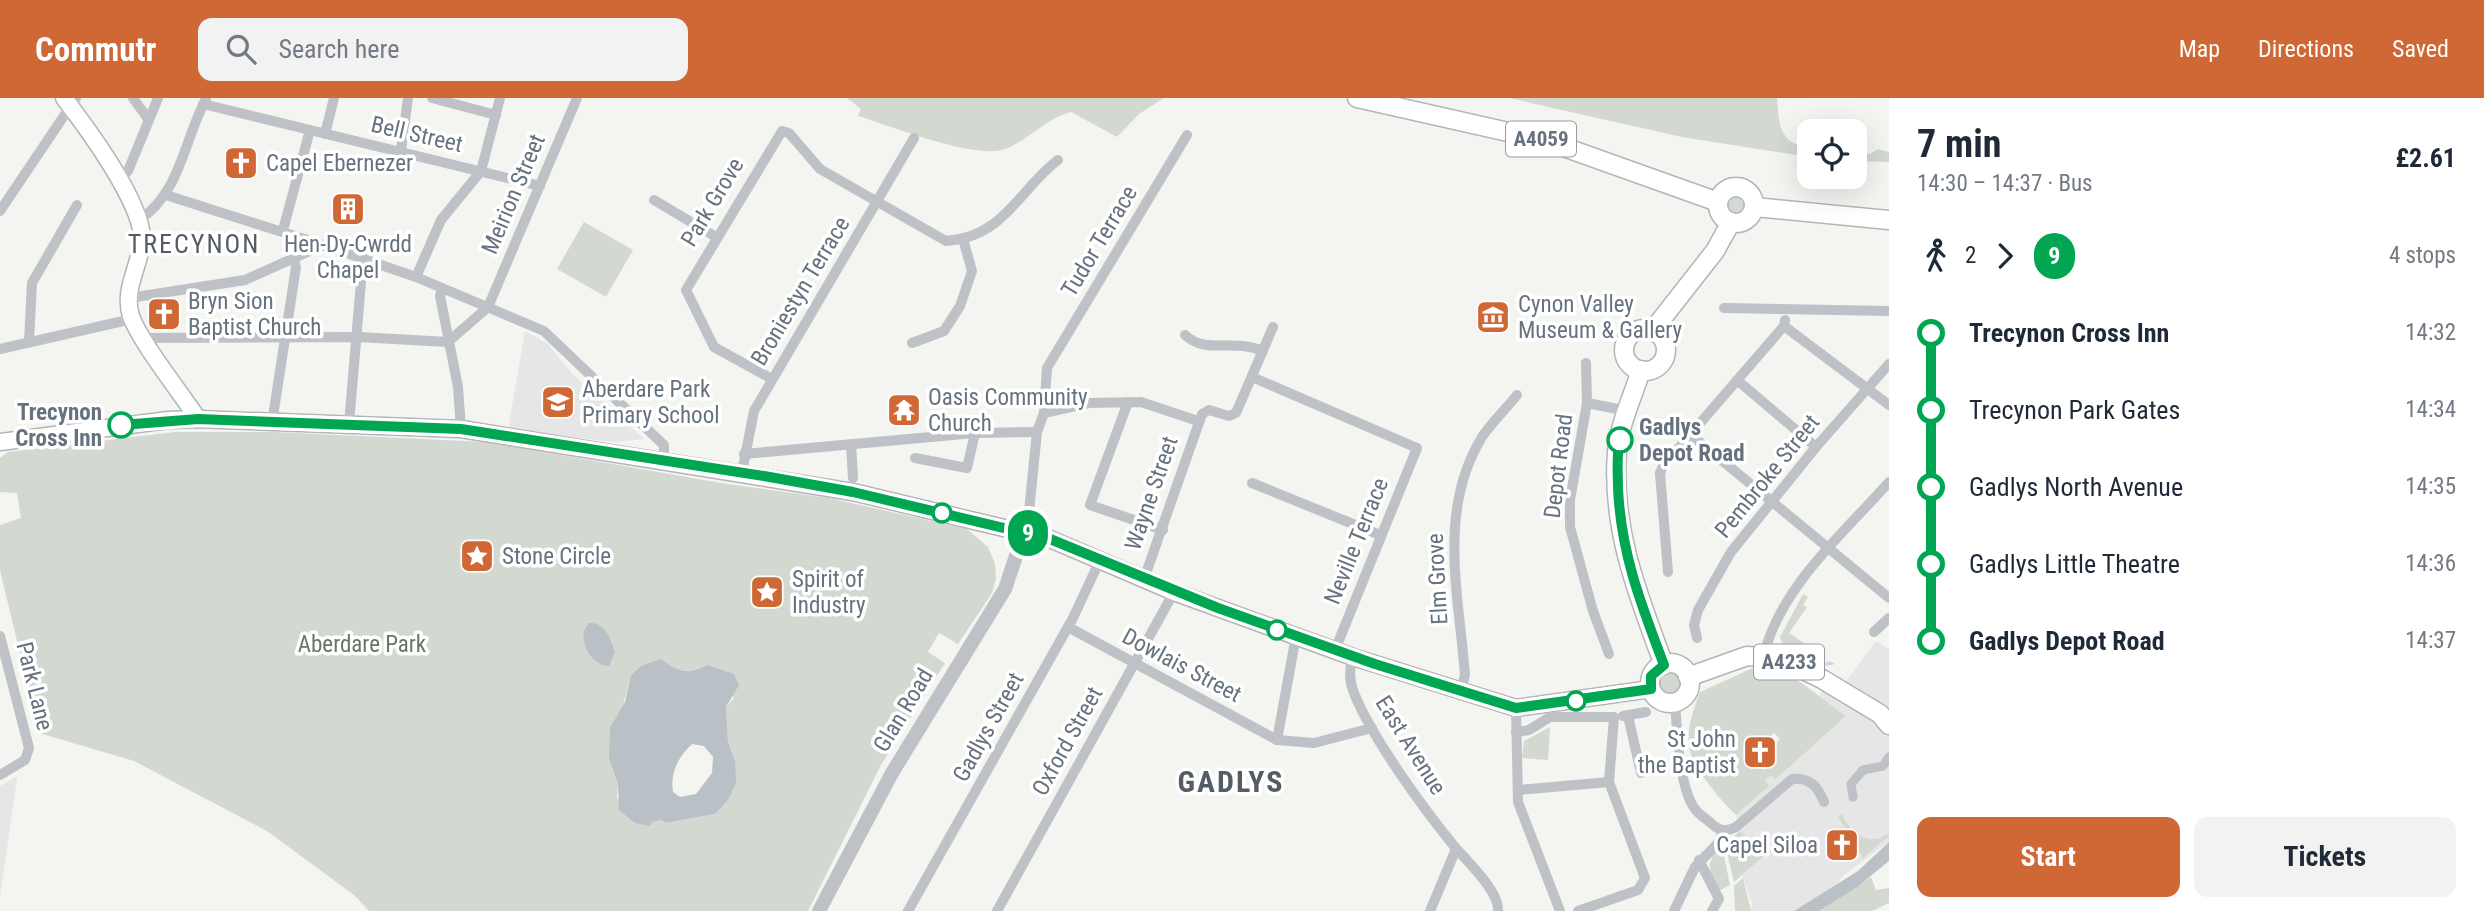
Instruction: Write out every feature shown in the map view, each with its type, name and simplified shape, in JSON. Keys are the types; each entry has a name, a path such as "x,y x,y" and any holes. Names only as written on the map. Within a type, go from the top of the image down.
{"main road":[{"name":"A4059","path":"1357,98 1545,140 1718,202"},
{"path":"70,101 119,180 139,220 141,247 129,298 132,318 198,419"},
{"path":"1653,330 1715,251 1731,222 1749,218 1755,207 1752,195 1742,187 1730,188 1718,202 1720,212 1731,222"},
{"path":"1755,207 1889,220"},
{"path":"1639,330 1653,330 1663,339 1666,352 1654,368 1641,370 1629,363 1625,344 1631,334 1639,330"},
{"path":"1641,370 1617,451 1619,515 1630,576 1664,665"},
{"path":"0,442 167,420 198,419 461,429 853,492 1024,532 1050,539 1174,592 1353,657 1516,708 1651,689"},
{"name":"A4233","path":"1688,677 1732,660 1764,655 1793,664 1886,718"},
{"path":"1664,665 1676,665 1688,677 1686,694 1675,702 1661,701 1651,689 1651,676 1664,665"}],"street":[{"path":"133,98 149,120"},
{"path":"119,180 128,171 158,98"},
{"path":"325,134 334,98"},
{"path":"401,150 408,98"},
{"path":"432,98 496,116"},
{"path":"416,277 441,220 481,171 500,98"},
{"name":"Meirion Street","path":"488,306 577,98"},
{"path":"0,211 70,101"},
{"path":"139,220 155,209 166,195 205,101"},
{"name":"Bell Street","path":"205,101 310,131 401,150 540,186"},
{"path":"283,230 310,131"},
{"name":"Park Grove","path":"772,379 714,347 686,290 716,237 782,131 789,133 820,169 877,203"},
{"name":"Tudor Terrace","path":"1044,413 1046,368 1187,135"},
{"name":"Broniestyn Terrace","path":"741,472 754,411 914,138"},
{"path":"877,203 946,241 963,239 1001,220 1018,205 1042,171 1058,160"},
{"path":"166,195 283,230 416,277 544,331 664,445 664,461"},
{"path":"654,200 716,237"},
{"path":"29,342 32,283 77,205"},
{"path":"912,343 944,331 960,306 972,271 963,239"},
{"path":"129,298 244,280 323,246"},
{"path":"272,423 296,267 293,258"},
{"path":"349,424 363,258"},
{"path":"442,288 441,303 450,340 461,429"},
{"path":"144,338 358,337 450,340 488,306"},
{"path":"1724,308 1889,311"},
{"path":"1668,572 1660,473 1663,466 1784,326 1786,311"},
{"path":"0,349 132,318"},
{"path":"1784,326 1889,405"},
{"path":"1024,532 1028,522 1037,432 1044,413 1089,403 1128,401 1141,402 1198,421 1209,410 1229,416 1236,413 1273,327"},
{"path":"1185,335 1203,346 1247,344 1263,351"},
{"name":"Depot Road","path":"1586,363 1587,403 1570,500 1570,527 1593,611 1609,654"},
{"name":"Pembroke Street","path":"1697,638 1692,626 1698,610 1731,552 1816,447 1889,364"},
{"name":"Neville Terrace","path":"1252,377 1418,448 1335,650"},
{"path":"1737,380 1816,447"},
{"name":"Elm Grove","path":"1460,692 1465,675 1452,544 1459,496 1483,436 1517,395"},
{"path":"1128,401 1090,505 1163,530"},
{"name":"Depot Road","path":"1587,403 1628,411"},
{"name":"Wayne Street","path":"1144,579 1163,530 1198,421"},
{"path":"744,454 975,433 1037,432"},
{"path":"915,458 967,468 975,433"},
{"path":"1691,435 1770,503 1889,598"},
{"path":"851,444 853,478"},
{"path":"1764,655 1768,638 1796,588 1889,482"},
{"path":"1252,483 1380,535"},
{"name":"Glan Road","path":"823,910 892,773 1005,589 1024,532"},
{"name":"Gadlys Street","path":"908,911 1068,627 1100,560"},
{"name":"Oxford Street","path":"997,911 1174,592"},
{"path":"1874,632 1889,618"},
{"name":"Dowlais Street","path":"1068,627 1277,740"},
{"name":"Park Lane","path":"0,636 29,748 25,760 0,775"},
{"path":"1296,636 1277,740 1314,743 1372,728"},
{"name":"East Avenue","path":"1353,657 1349,670 1353,692 1372,728 1456,849 1493,894 1498,911"},
{"path":"1675,702 1680,759 1690,797 1695,809 1723,830 1736,827 1792,779 1807,780 1813,784 1824,802"},
{"path":"1516,708 1518,803 1560,911"},
{"path":"1516,732 1529,730 1550,717 1614,718 1646,712"},
{"path":"1629,716 1641,773"},
{"path":"1578,911 1638,890 1645,878 1609,782 1614,718"},
{"path":"1853,797 1851,784 1863,770 1882,766 1889,757"},
{"path":"1518,790 1609,782"},
{"path":"1674,911 1699,860 1719,842 1723,830"},
{"path":"1430,911 1456,849"},
{"path":"1699,860 1719,899 1712,911"}],"shaded area":[{"name":"Aberdare Park Primary School","path":"525,331 548,344 572,374 644,439 616,442 508,430"},
{"path":"589,623 600,625 609,637 615,652 609,666 596,661 587,649 584,635"},
{"path":"1876,641 1889,649 1889,842 1844,875 1832,889 1795,911 1751,911 1752,903 1742,875 1765,855 1740,831 1736,815 1769,786 1765,781 1771,776 1775,780 1845,717 1818,697 1823,689 1844,684"},
{"path":"661,659 683,671 708,665 734,674 739,685 726,707 728,742 735,761 736,783 728,800 715,814 666,823 662,820 652,822 650,826 635,823 619,810 618,785 609,759 610,728 625,702 631,675 641,666","holes":["692,744 704,746 713,757 712,773 696,794 680,797 673,792 676,766"]},
{"path":"17,778 0,898 0,786"},
{"path":"1889,842 1889,861 1857,887 1819,911 1794,911 1858,871"}],"green space":[{"path":"847,98 1164,98 1139,114 1117,137 1071,112 1054,119 1014,145 991,151 954,146 858,116 861,109"},
{"path":"1509,98 1777,98 1780,124 1786,137 1797,144 1797,155 1682,137"},
{"path":"1878,149 1889,152 1889,162 1867,161 1867,154"},
{"path":"1736,195 1742,198 1745,204 1742,210 1736,213 1730,210 1727,204 1730,198"},
{"path":"584,222 633,250 606,297 557,269"},
{"name":"Aberdare Park","path":"175,432 273,432 486,442 721,483 829,498 967,529 988,547 995,564 996,578 992,593 958,644 939,633 928,652 945,663 881,765 808,911 369,911 354,895 267,831 134,761 39,733 0,570 0,525 21,518 17,493 0,492 0,458 8,452","holes":["708,665 734,698 726,707 728,742 735,761 715,814 666,823 662,820 652,822 617,798 618,786 609,759 631,675 641,666 683,671"]},
{"path":"1803,594 1808,597 1803,605 1807,607 1789,633 1804,643 1797,653 1783,645 1780,637"},
{"path":"1804,649 1824,663 1830,661 1835,664 1825,666 1813,663 1800,655"},
{"path":"1755,667 1768,668 1804,684 1846,716 1775,780 1771,776 1765,780 1769,786 1736,815 1702,774 1689,747 1693,712 1700,692","holes":["1774,733 1780,739 1763,758 1769,765 1763,770 1757,764 1752,769 1743,759"]},
{"path":"1670,671 1679,674 1682,683 1679,692 1670,695 1661,692 1658,683 1661,674"},
{"path":"1550,727 1548,760 1522,758 1524,741"},
{"path":"1842,814 1850,827 1861,836 1875,839 1889,833 1889,836 1863,858 1838,816"},
{"path":"1740,831 1765,855 1734,882 1725,844"},
{"path":"1722,846 1730,885 1720,890 1711,872 1710,862"},
{"path":"1871,877 1876,890 1889,888 1889,903 1872,911 1819,911"},
{"path":"1743,878 1751,911 1735,911 1734,886"}],"bus line":[{"name":"9","path":"121,425 198,419 461,429 853,492 1050,539 1174,592 1353,657 1521,709 1651,689 1651,676 1659,666 1664,665 1630,576 1619,515 1617,451 1620,440"}],"place":[{"name":"Capel Ebernezer","path":"241,163"},
{"name":"Hen-Dy-Cwrdd Chapel","path":"348,209"},
{"name":"Bryn Sion Baptist Church","path":"164,314"},
{"name":"Cynon Valley Museum & Gallery","path":"1493,317"},
{"name":"Aberdare Park Primary School","path":"558,402"},
{"name":"Oasis Community Church","path":"904,410"},
{"name":"Trecynon Cross Inn","path":"121,425"},
{"name":"Gadlys Depot Road","path":"1620,440"},
{"name":"Stone Circle","path":"477,556"},
{"name":"Spirit of Industry","path":"767,592"},
{"name":"St John the Baptist","path":"1760,752"},
{"name":"Capel Siloa","path":"1842,845"}],"district":[{"name":"TRECYNON","path":"194,244"},
{"name":"GADLYS","path":"1231,782"}]}
